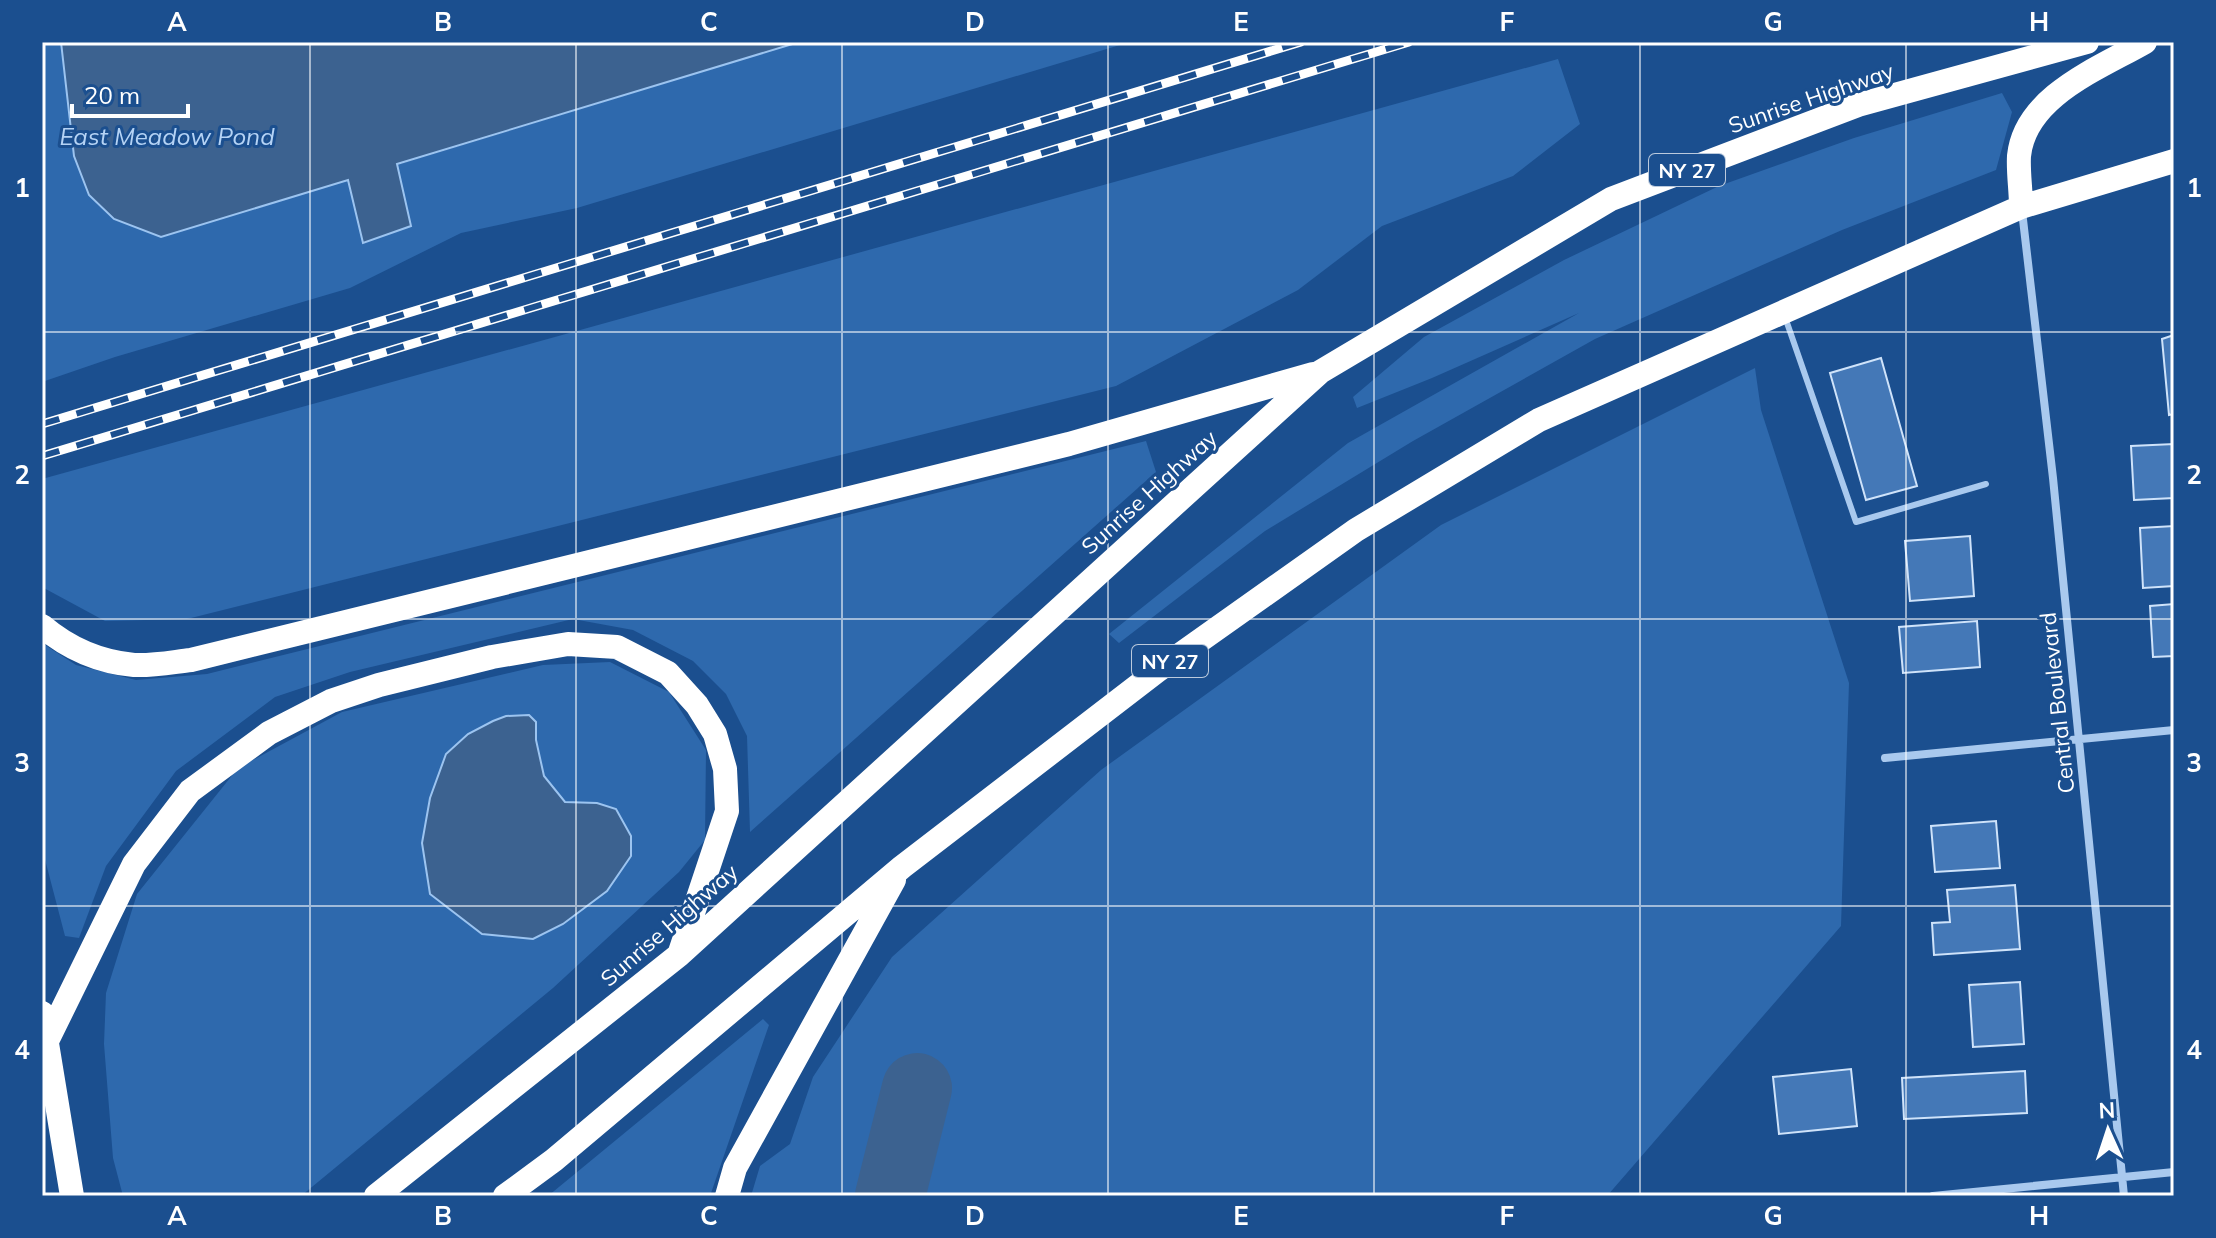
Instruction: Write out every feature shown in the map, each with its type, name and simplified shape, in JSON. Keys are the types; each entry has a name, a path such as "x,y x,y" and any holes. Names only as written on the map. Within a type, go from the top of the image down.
{"highway":[{"name":"Sunrise Highway","path":"376,1196 679,955 1320,372 1611,199 1858,105 2087,42"},
{"path":"2021,207 2019,154 2032,119 2061,90 2145,42"},
{"name":"NY 27","path":"505,1196 554,1160 902,867 1157,671 1356,530 1539,420 2021,207 2174,161"},
{"path":"42,626 58,640 92,656 135,665 191,660 1069,444 1320,372"},
{"path":"48,1039 134,864 190,791 269,733 331,701 379,685 492,657 568,644 617,647 668,673 697,705 715,734 725,769 727,811 679,955"},
{"path":"727,1196 735,1168 902,867"},
{"path":"42,1013 72,1196"}],"street":[{"name":"Central Boulevard","path":"2021,207 2039,344 2124,1196"},
{"path":"1885,758 2174,730"},
{"path":"1933,1196 2174,1172"}],"lane":[{"path":"1783,312 1856,522 1986,484"}],"shaded area":[{"path":"42,42 61,42 74,157 162,237 349,180 364,243 411,226 397,165 799,42 1130,42 577,208 461,233 350,288 115,357 42,382"},
{"path":"1558,59 1580,124 1513,176 1382,226 1298,290 1116,386 187,619 105,621 42,587 42,479"},
{"path":"2002,93 2012,112 1996,170 1842,230 1595,339 1413,441 1265,531 1119,643 1109,634 1348,443 1579,313 1357,408 1353,397 1424,337 1564,260 1719,186 1854,138"},
{"path":"1755,368 1761,410 1849,683 1841,926 1607,1196 751,1196 760,1166 790,1144 813,1077 892,957 1101,770 1441,525"},
{"path":"1146,441 1156,472 750,832 747,736 726,694 693,661 633,630 573,619 350,672 275,697 176,771 106,866 79,938 65,936 42,848 42,643 76,665 136,680 207,674"},
{"path":"610,662 669,692 706,750 705,840 679,872 553,988 301,1196 123,1196 113,1158 104,1044 106,993 137,894 238,768 342,712 543,665"},
{"path":"763,1019 769,1025 710,1196 548,1196"}],"water":[{"name":"East Meadow Pond","path":"61,42 799,42 397,164 411,226 363,243 348,180 161,237 114,219 89,195 74,156"},
{"path":"529,715 536,722 536,740 544,776 565,802 597,803 616,809 631,836 631,856 607,891 563,924 533,939 482,934 430,894 422,843 430,798 446,754 468,734 493,721 506,716"}],"building":[{"path":"2174,335 2174,414 2169,415 2162,339"},
{"path":"1881,358 1917,486 1866,500 1830,373"},
{"path":"2174,444 2174,498 2134,500 2131,446"},
{"path":"2174,526 2174,586 2143,588 2140,528"},
{"path":"1970,536 1974,596 1910,601 1905,541"},
{"path":"2174,604 2174,656 2153,657 2150,606"},
{"path":"1977,621 1980,667 1903,673 1899,627"},
{"path":"1996,821 2000,868 1935,872 1931,826"},
{"path":"2015,885 2020,949 1934,955 1932,923 1950,922 1947,890"},
{"path":"2020,982 2024,1044 1973,1047 1969,985"},
{"path":"1851,1069 1857,1126 1779,1134 1773,1077"},
{"path":"2025,1071 2027,1113 1904,1119 1902,1078"}],"waterway":[{"path":"890,1196 917,1088"}],"railway":[{"path":"42,424 1301,42"},
{"path":"42,456 1409,42"}]}
